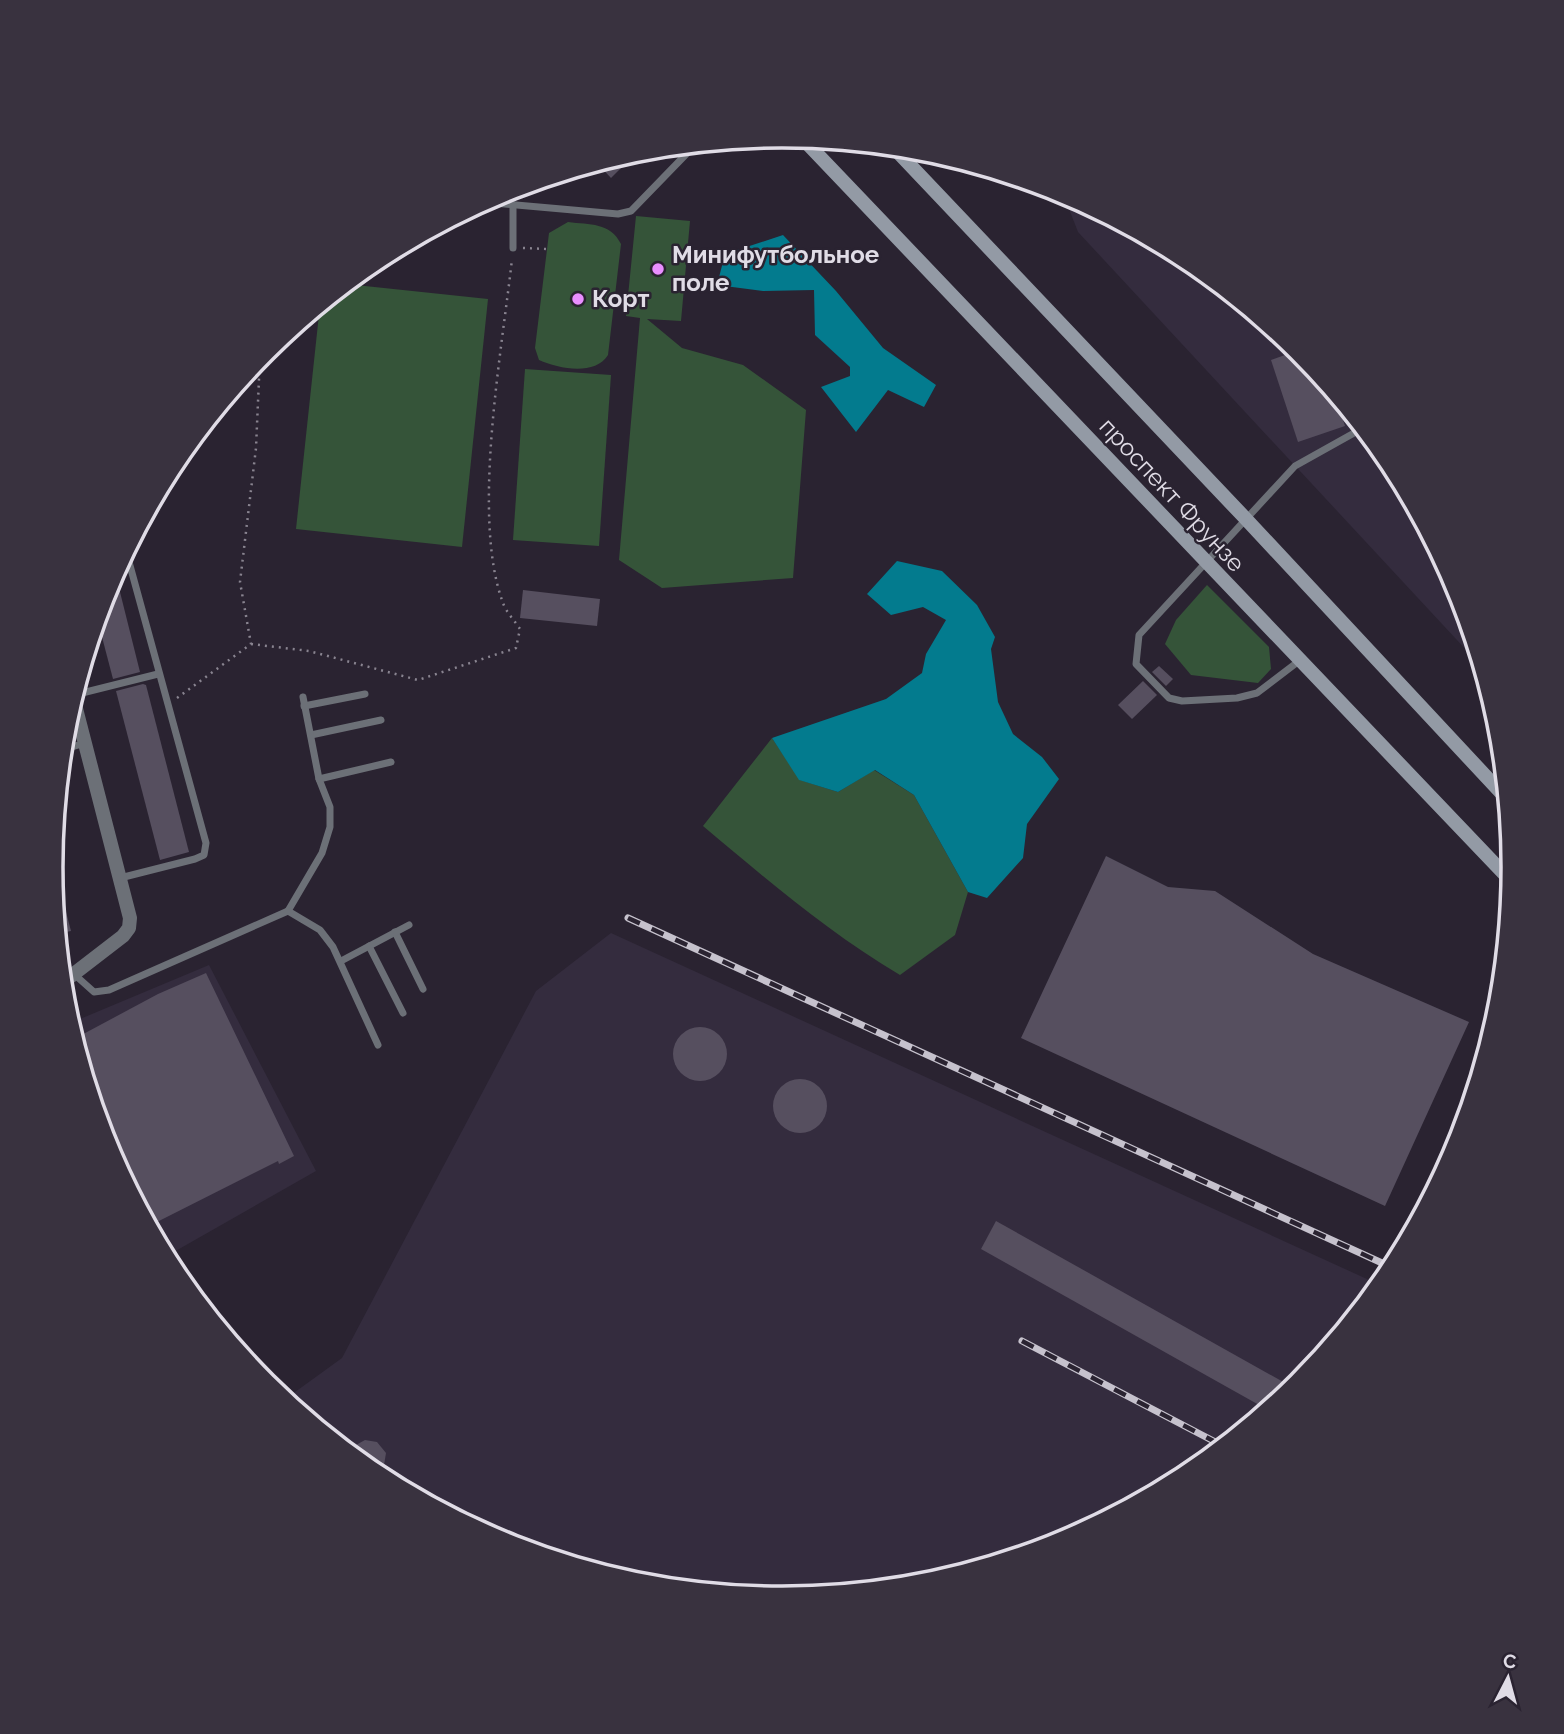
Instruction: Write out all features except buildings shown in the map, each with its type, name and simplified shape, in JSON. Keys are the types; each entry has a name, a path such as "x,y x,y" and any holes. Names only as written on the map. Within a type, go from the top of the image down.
{"main road":[{"name":"проспект Фрунзе","path":"813,149 1298,661 1501,870"},
{"name":"проспект Фрунзе","path":"904,159 1496,787"}],"street":[{"path":"72,976 130,929 130,918 79,717"}],"lane":[{"path":"504,204 618,214 631,211 686,154"},
{"path":"513,205 513,248"},
{"path":"1298,661 1257,693 1237,698 1182,701 1169,698 1136,664 1139,635 1245,518 1295,466 1355,433"},
{"path":"120,878 205,855 206,843 166,706 130,565"},
{"path":"84,693 158,674"},
{"path":"73,981 94,992 109,990 288,911 322,853 330,827 330,807 320,779 303,701 365,694"},
{"path":"311,735 381,720"},
{"path":"74,747 87,743"},
{"path":"320,779 391,762"},
{"path":"288,911 320,930 341,961 378,1045"},
{"path":"341,961 409,925"},
{"path":"396,932 423,989"},
{"path":"369,946 403,1013"}],"path":[{"path":"166,706 251,644 309,651 418,680 516,648 520,629 503,604 491,554 490,466 513,248 547,249"},
{"path":"251,644 240,582 256,449 259,374"}],"shaded area":[{"path":"1069,208 1142,244 1181,269 1256,326 1323,393 1380,468 1405,508 1446,592 1468,652 1078,232"},
{"path":"611,933 1370,1280 1323,1341 1256,1408 1220,1437 1142,1490 1100,1512 1013,1548 968,1562 876,1580 782,1586 688,1580 596,1562 551,1548 464,1512 422,1490 344,1437 293,1393 342,1358 536,991"},
{"path":"209,965 316,1171 175,1251 137,1185 118,1142 87,1053 80,1019"}],"green space":[{"path":"636,216 690,221 681,321 647,319 682,348 743,365 806,410 793,578 662,588 619,560 640,318 626,316"},
{"name":"Корт","path":"568,222 605,228 621,244 608,355 595,366 576,369 539,360 535,348 549,233"},
{"path":"360,285 488,299 462,547 296,529 319,317"},
{"path":"525,369 611,375 599,546 513,540"},
{"path":"1207,585 1269,647 1271,669 1258,683 1191,675 1165,644 1176,620"},
{"path":"772,738 800,780 838,792 874,770 914,795 968,892 955,935 900,975 822,923 703,826"}],"water":[{"path":"783,235 836,291 883,348 936,385 924,407 888,390 856,432 821,387 850,376 850,367 815,335 814,290 763,291 717,285 725,254"},
{"path":"897,561 942,571 977,605 995,637 991,649 998,702 1013,734 1042,757 1059,779 1027,824 1023,858 987,898 968,892 914,795 875,770 838,792 799,780 772,738 886,699 922,673 926,654 946,620 923,607 891,615 867,594"}],"railway":[{"path":"628,918 1382,1263"},
{"path":"1022,1341 1214,1441"}],"place":[{"name":"Минифутбольное поле","path":"658,269"},
{"name":"Корт","path":"578,299"}]}
